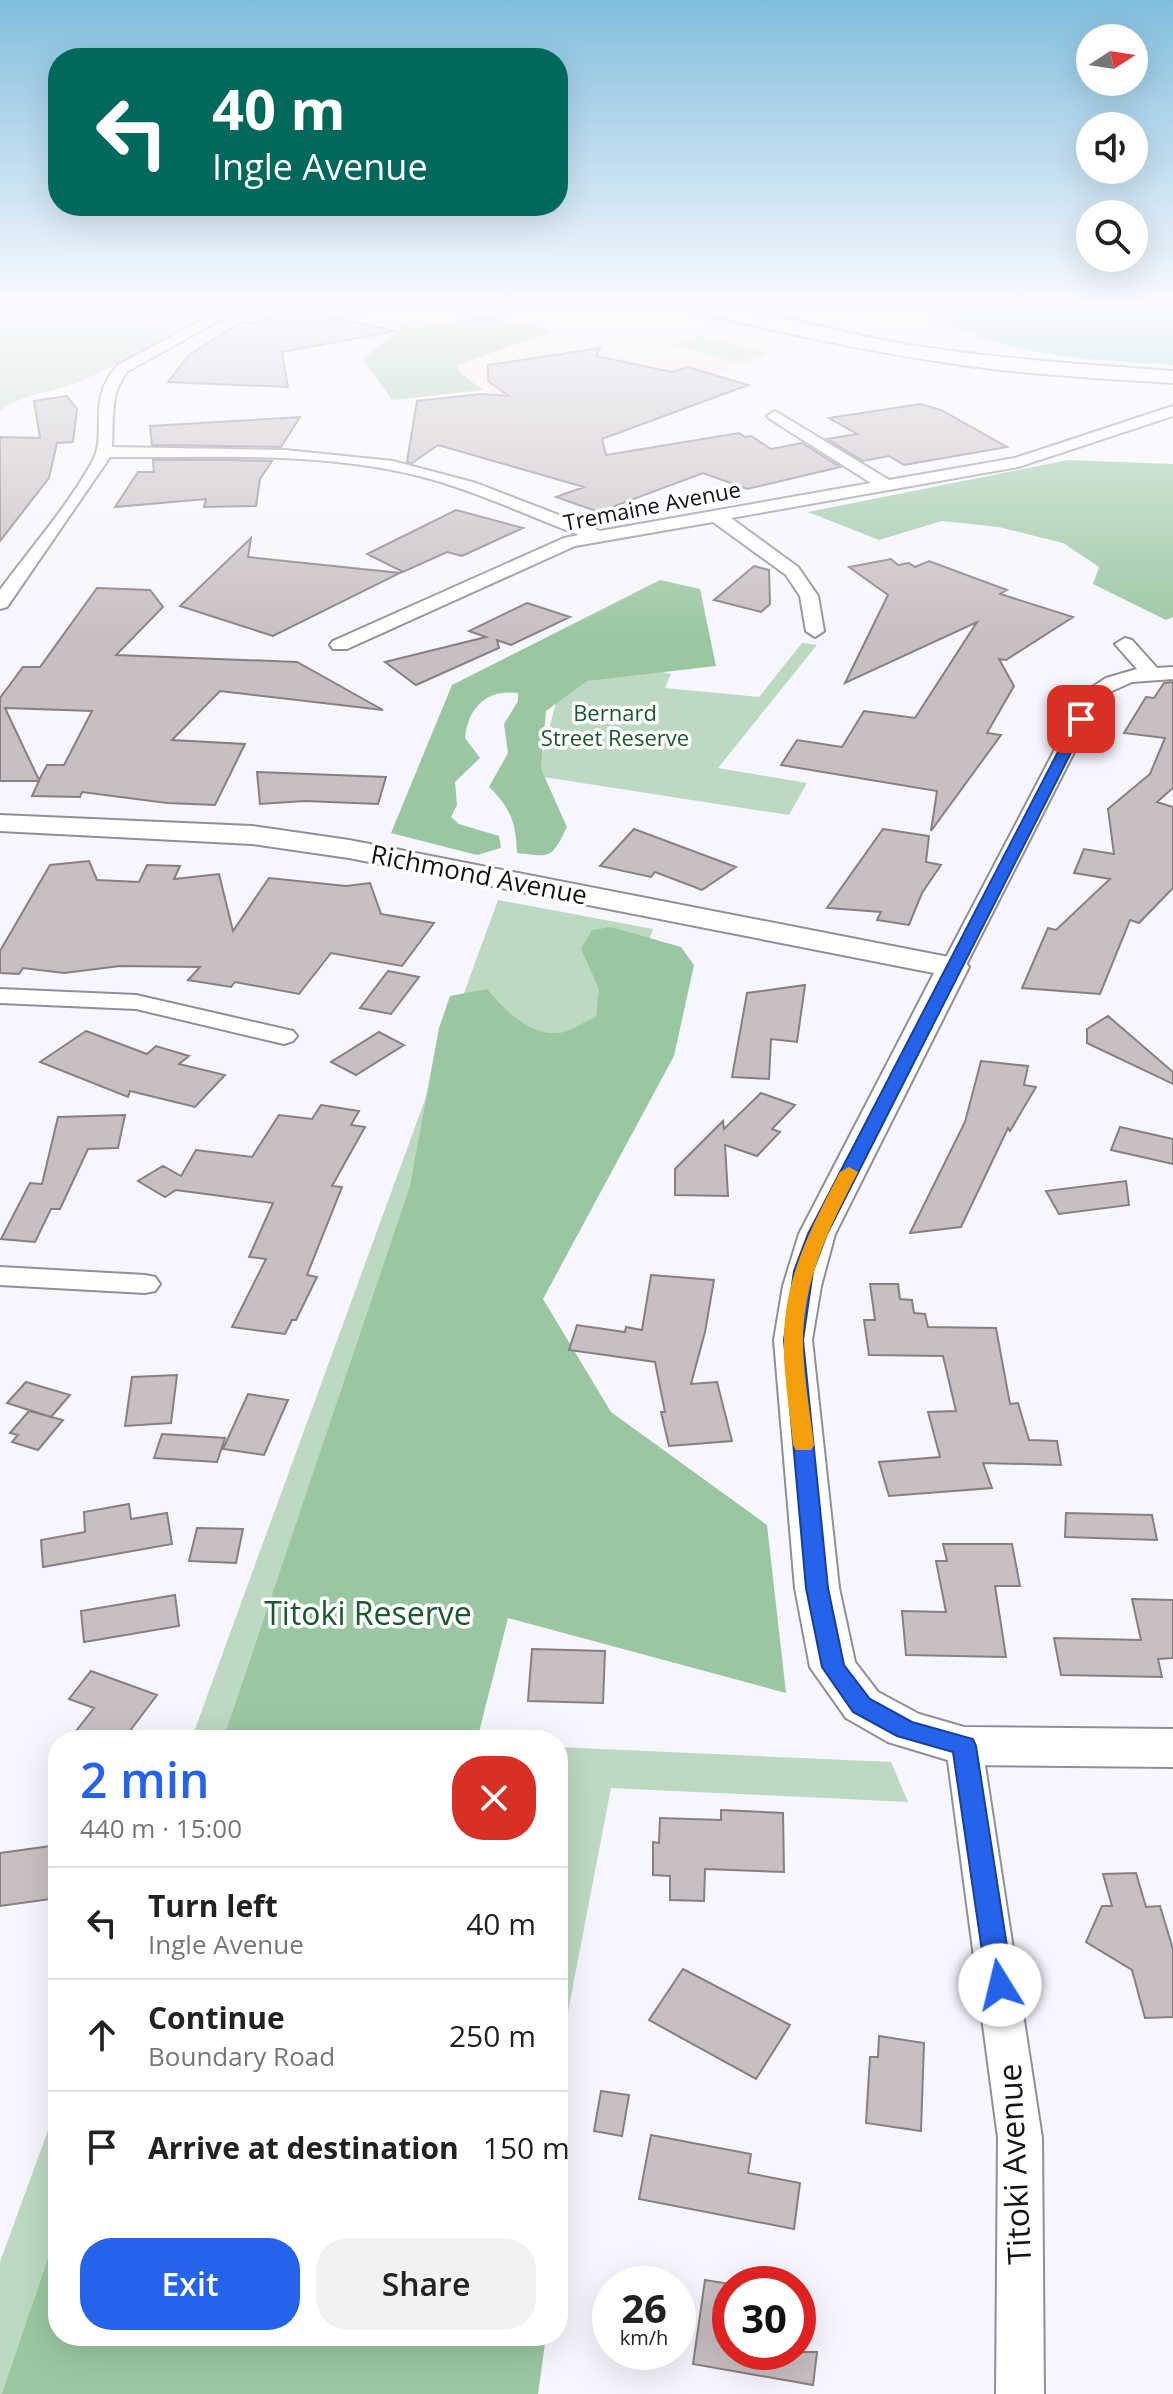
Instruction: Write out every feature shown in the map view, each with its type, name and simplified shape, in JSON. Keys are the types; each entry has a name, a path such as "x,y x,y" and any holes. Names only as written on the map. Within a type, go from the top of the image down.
{"street":[{"path":"0,603 101,462 105,452 105,416"},
{"path":"775,416 887,486"},
{"name":"Tremaine Avenue","path":"340,645 554,547 596,536 1018,462 1159,416"},
{"path":"105,452 303,456 395,466 444,478 596,536"},
{"path":"715,515 792,571 809,596 815,631"},
{"path":"1125,644 1162,673"},
{"path":"1162,673 1118,679 1095,692 817,1234 803,1271 793,1340 817,1588 833,1667 862,1705 905,1729 964,1746 1173,1748"},
{"name":"Richmond Avenue","path":"0,823 252,835 349,849 953,967"},
{"path":"0,996 136,1002 284,1036"},
{"path":"0,1276 145,1284"},
{"name":"Titoki Avenue","path":"964,1746 1020,2138 1020,2394"}],"shaded area":[{"path":"519,416 585,416 539,430"}],"green space":[{"path":"1068,460 1173,464 1173,617 1166,620 1093,584 1099,567 1063,543 999,527 942,521 879,540 808,512"},
{"path":"660,580 700,589 716,666 587,681 546,711 541,769 567,827 549,854 517,853 511,817 503,802 489,787 508,753 504,724 518,701 518,693 497,694 488,698 470,718 465,738 480,758 455,782 457,805 451,817 459,824 499,836 501,848 477,855 391,833 452,685"},
{"name":"Bernard Street Reserve","path":"802,643 817,645 718,768 807,783 789,815 537,776 562,679 603,660 671,674 665,688 759,697"},
{"name":"Titoki Reserve","path":"498,900 653,929 526,1306 477,1730 195,1730"},
{"name":"Titoki Reserve","path":"611,927 681,947 694,965 674,1056 543,1299 611,1412 767,1525 786,1693 508,1618 480,1730 226,1730 410,1186 439,1028 450,996 487,989 502,1006 533,1028 555,1033 567,1031 596,1017 599,989 581,949 592,930"},
{"path":"568,1747 891,1762 908,1802 611,1788 568,2012"},
{"path":"48,2130 48,2346 136,2346 513,2394 0,2394 0,2262"},
{"path":"48,2258 48,2346 545,2346 538,2394 2,2394"}],"building":[{"path":"36,416 76,416 73,442 57,443 49,478 0,541 0,437 40,438"},
{"path":"415,416 665,416 602,439 606,455 739,433 745,437 751,436 771,449 802,443 840,467 747,489 703,473 599,512 556,497 584,487 438,445 412,463 407,462"},
{"path":"951,416 1007,447 904,465 889,456 863,461 827,439 857,434 829,418"},
{"path":"300,417 281,447 152,445 150,426"},
{"path":"153,460 272,461 260,479 256,506 204,507 206,499 115,507 138,472 154,472"},
{"path":"456,510 523,528 462,556 447,552 403,572 367,554"},
{"path":"251,538 248,557 400,573 273,636 180,606"},
{"path":"891,559 898,565 909,563 915,567 929,561 1007,590 1000,594 1073,617 1006,660 999,659 1014,686 987,733 1001,735 931,831 937,791 781,765 797,740 842,747 864,711 915,718 977,622 845,683 888,595 849,567"},
{"path":"754,566 769,570 770,604 761,612 714,600"},
{"path":"97,588 150,590 163,607 116,655 297,662 383,710 220,691 172,740 245,744 215,805 167,803 82,792 80,797 32,796 39,781 0,781 0,698 23,667 40,667","holes":["5,708 92,711 64,765 47,765 39,780"]},
{"path":"527,603 570,617 511,645 497,640 499,648 416,685 385,662 486,637 469,631"},
{"path":"1173,682 1173,788 1157,802 1173,807 1173,888 1139,923 1130,920 1100,994 1022,988 1048,928 1056,930 1110,879 1074,873 1084,849 1114,854 1108,809 1150,774 1165,738 1124,733 1146,697 1154,698 1164,683"},
{"path":"257,772 386,777 378,804 305,801 260,804"},
{"path":"634,829 736,867 702,890 655,872 651,877 600,866"},
{"path":"883,829 929,836 926,862 941,865 922,893 909,925 877,920 881,912 827,908"},
{"path":"89,861 97,880 139,882 147,865 180,866 174,879 219,874 233,931 269,878 346,886 370,883 381,914 434,923 402,966 331,953 299,994 235,982 231,987 188,980 200,967 120,966 64,973 23,968 19,974 0,973 0,951 50,865"},
{"path":"388,971 419,977 391,1014 360,1008"},
{"path":"805,985 797,1042 771,1039 769,1079 732,1077 747,993"},
{"path":"1108,1016 1173,1072 1173,1084 1087,1043 1087,1029"},
{"path":"86,1031 147,1054 156,1046 189,1056 179,1064 225,1075 195,1107 130,1091 128,1097 40,1062"},
{"path":"379,1032 404,1045 356,1075 331,1062"},
{"path":"981,1061 1028,1066 1024,1085 1036,1087 1010,1131 1008,1128 961,1227 910,1233 965,1122"},
{"path":"761,1093 795,1105 772,1129 780,1132 757,1156 725,1145 728,1196 675,1195 675,1169 723,1121 724,1129"},
{"path":"321,1105 359,1111 351,1125 365,1127 332,1186 342,1187 307,1275 317,1277 296,1320 292,1320 285,1334 232,1327 266,1259 249,1257 273,1203 176,1190 165,1197 138,1181 163,1166 181,1176 196,1150 252,1157 279,1115 312,1119"},
{"path":"125,1115 118,1148 88,1149 60,1209 51,1209 35,1242 1,1239 30,1183 42,1184 58,1117"},
{"path":"1120,1127 1173,1139 1173,1164 1111,1150"},
{"path":"1126,1181 1129,1205 1059,1214 1046,1191"},
{"path":"651,1275 714,1280 705,1332 691,1384 717,1382 732,1441 669,1446 655,1362 569,1350 577,1325 625,1332 626,1327 642,1330"},
{"path":"870,1284 898,1284 900,1299 912,1300 914,1313 925,1314 928,1327 996,1328 1010,1404 1018,1403 1029,1440 1057,1441 1061,1465 983,1463 992,1488 889,1496 879,1462 940,1457 928,1412 956,1411 943,1356 869,1355 864,1320 875,1320"},
{"path":"177,1375 171,1423 125,1426 132,1377"},
{"path":"26,1382 70,1395 51,1417 7,1403"},
{"path":"248,1394 288,1400 264,1455 223,1449"},
{"path":"29,1411 63,1420 38,1450 12,1442 18,1435 10,1433"},
{"path":"162,1434 225,1438 217,1462 154,1458"},
{"path":"129,1504 131,1519 167,1513 172,1544 43,1567 41,1540 85,1532 84,1512"},
{"path":"1066,1513 1152,1515 1157,1540 1065,1537"},
{"path":"197,1528 243,1529 236,1563 189,1561"},
{"path":"943,1544 1012,1544 1020,1586 995,1586 1006,1657 906,1655 902,1611 946,1612 936,1561 947,1561"},
{"path":"175,1595 179,1626 84,1642 81,1611"},
{"path":"1132,1599 1173,1600 1173,1658 1158,1659 1162,1677 1061,1675 1054,1638 1141,1640"},
{"path":"532,1649 605,1651 603,1703 528,1701"},
{"path":"91,1671 157,1695 131,1730 77,1730 94,1708 69,1699"},
{"path":"721,1810 783,1813 784,1872 705,1869 704,1901 670,1900 670,1876 653,1875 653,1842 659,1843 660,1818 721,1820"},
{"path":"48,1846 48,1899 0,1906 0,1853"},
{"path":"1136,1873 1146,1907 1160,1906 1173,1949 1173,2017 1145,2018 1132,1970 1086,1942 1102,1906 1112,1906 1103,1874"},
{"path":"683,1969 790,2025 756,2079 649,2020"},
{"path":"879,2036 924,2043 921,2131 866,2123 870,2057 878,2057"},
{"path":"601,2091 629,2095 622,2136 594,2131"},
{"path":"651,2135 751,2154 748,2173 800,2183 794,2229 639,2199"},
{"path":"705,2280 712,2281 712,2367 696,2365"},
{"path":"727,2370 815,2370 813,2385"}],"slow traffic":[{"path":"803,1445 793,1340 797,1301 803,1271 817,1234 849,1172"}],"route":[{"path":"1000,1985 964,1746 905,1729 862,1705 833,1667 817,1588 793,1340 803,1271 817,1234 1081,719"}]}
